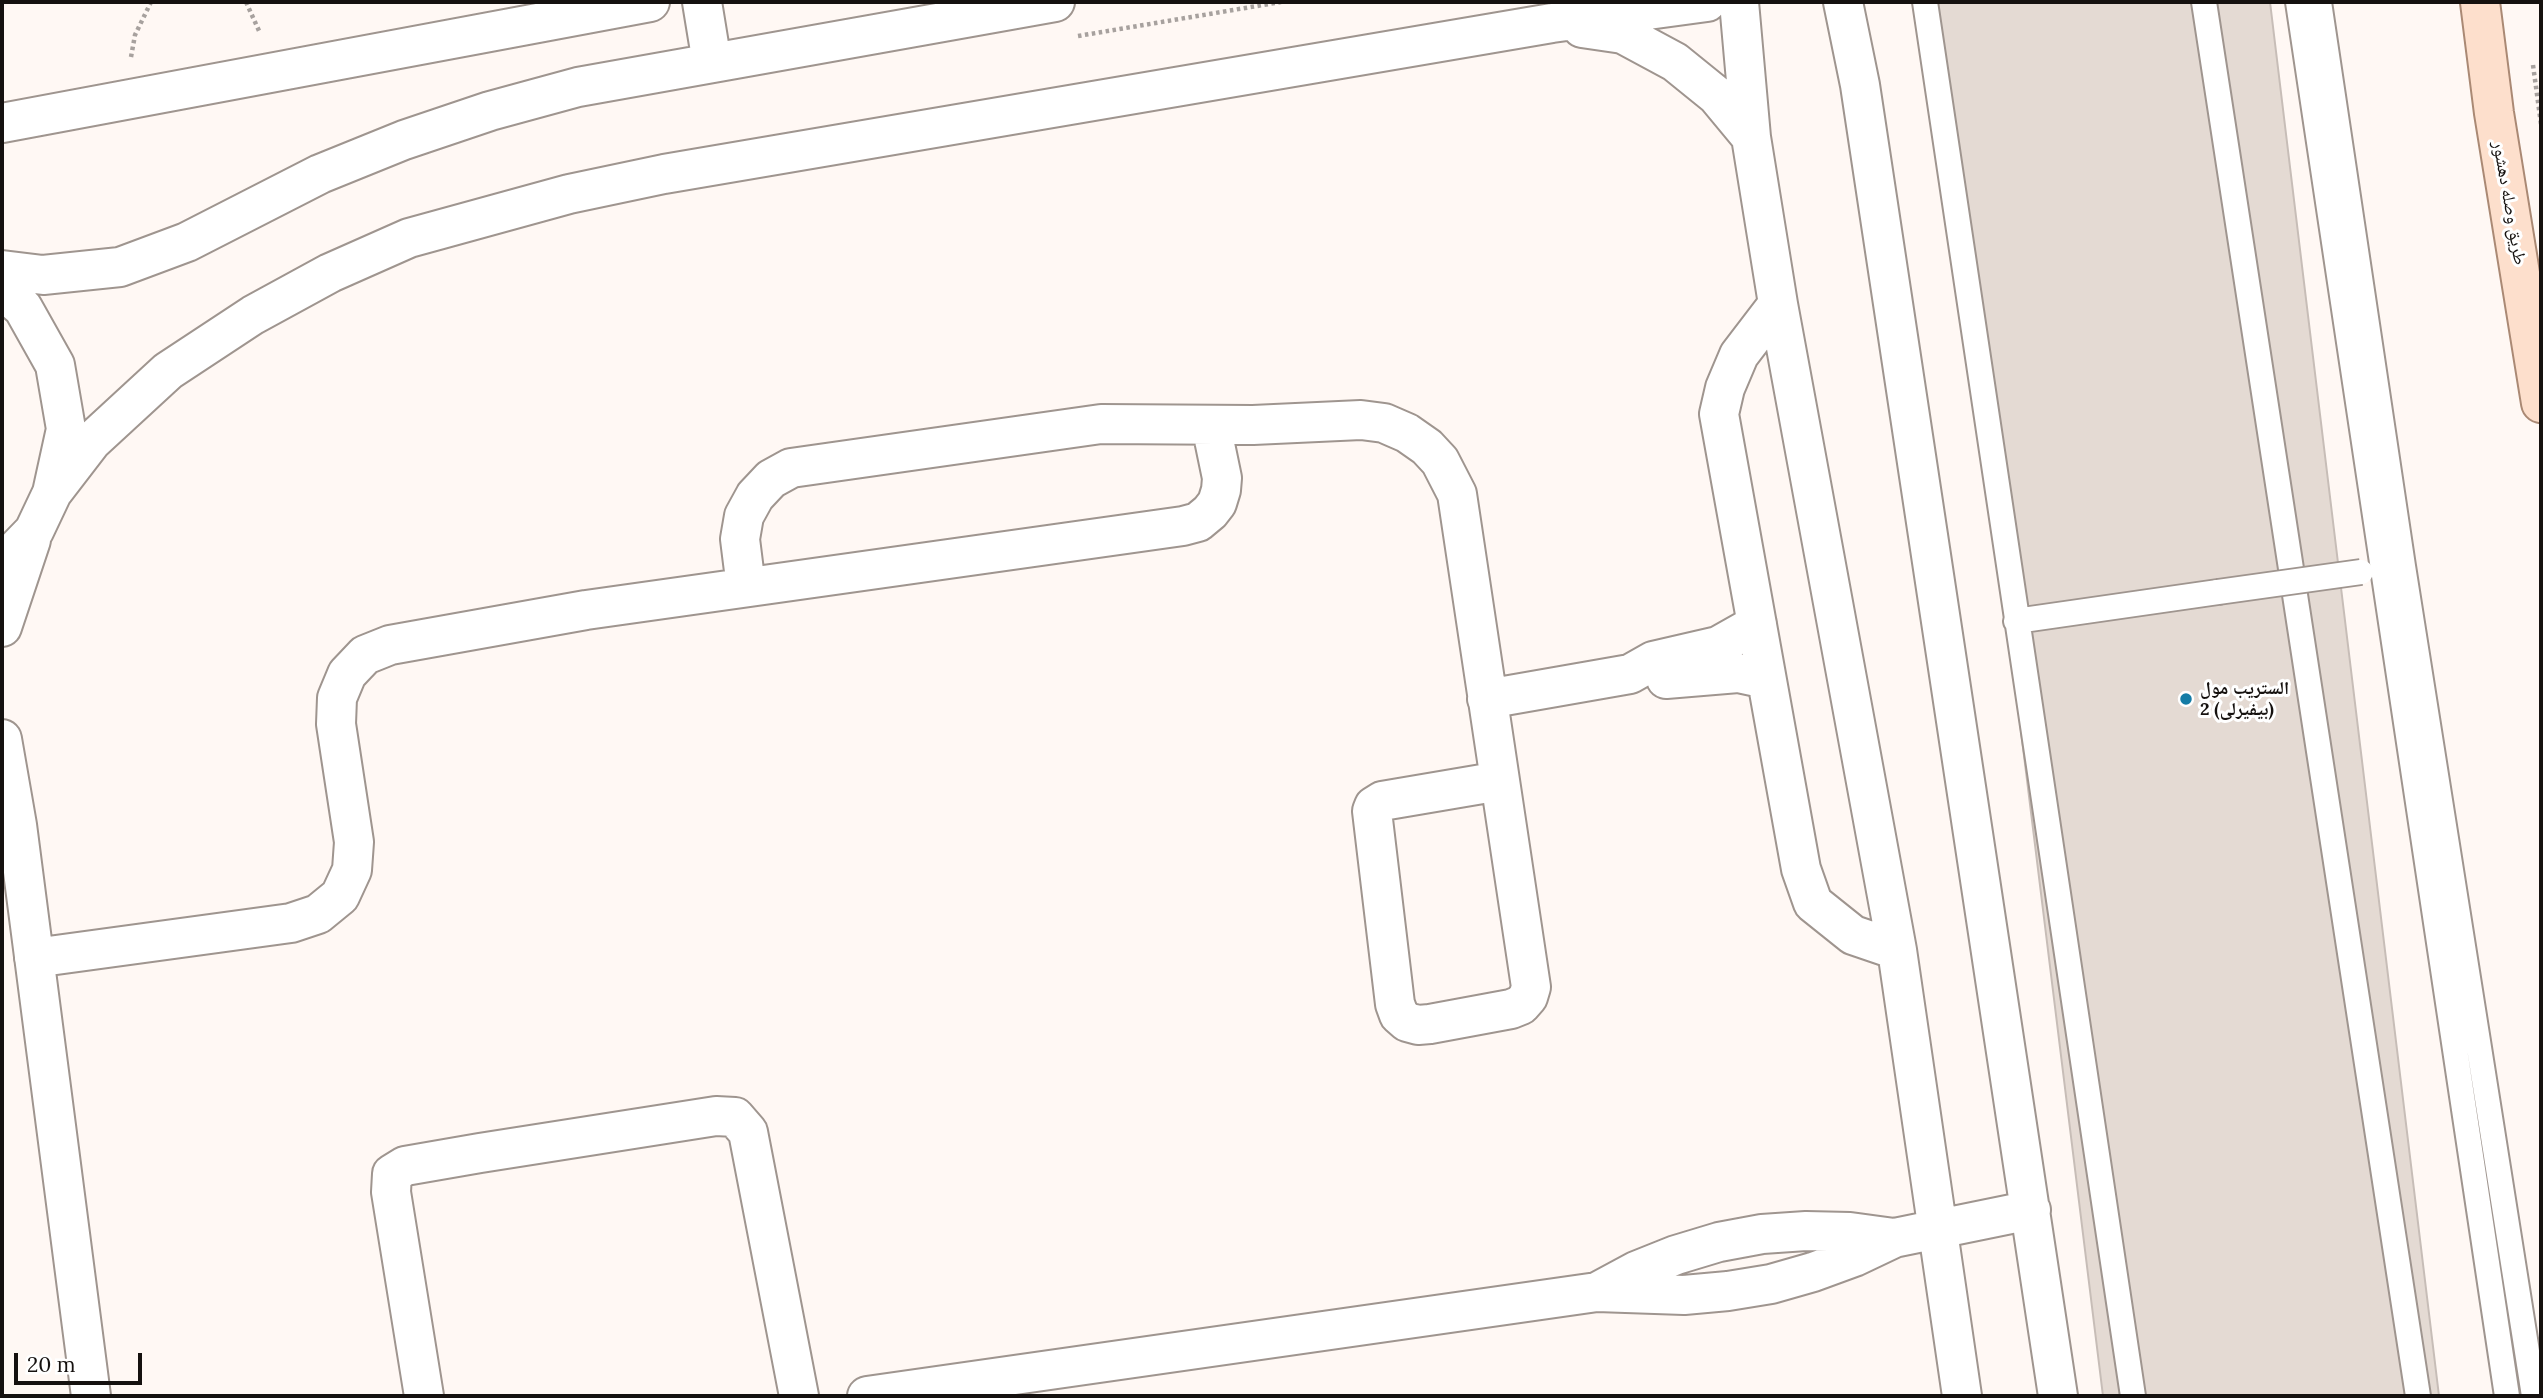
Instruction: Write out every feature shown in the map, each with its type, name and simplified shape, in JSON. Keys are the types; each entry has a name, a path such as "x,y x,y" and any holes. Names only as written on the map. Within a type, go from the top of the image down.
{"main road":[{"name":"طريق وصله دهشور","path":"2480,2 2494,113 2541,403"}],"street":[{"path":"2,123 650,2"},
{"path":"702,2 712,63"},
{"path":"2,270 43,275 120,267 187,242 320,174 404,140 491,111 578,88 1055,2"},
{"path":"2,627 34,531 52,493 92,441 168,371 253,315 330,273 409,238 569,194 664,174 1552,23 1707,2"},
{"path":"1739,2 1751,137 1778,304 1897,950 1962,1396"},
{"path":"1843,2 1860,85 2058,1396"},
{"path":"1552,23 1623,34 1675,62 1717,96 1751,137"},
{"path":"2,290 23,308 55,365 66,429 52,493"},
{"path":"1778,304 1739,355 1725,388 1718,414 1766,679 1801,869 1813,903 1853,935 1897,950"},
{"path":"746,587 740,539 744,516 755,496 771,479 791,468 1101,424 1384,423 1407,433 1427,447 1440,461 1457,494 1531,987 1528,997 1521,1005 1511,1009 1430,1024 1407,1022 1399,1015 1395,1004 1372,811 1374,806 1382,802 1500,781"},
{"path":"34,958 291,923 318,914 340,896 352,870 354,842 336,724 337,698 347,674 365,655 390,645 586,610 1198,522 1210,512 1221,491 1222,478 1211,425"},
{"path":"2,564 34,531"},
{"path":"1487,699 1630,674 1653,661 1718,646 1757,624"},
{"path":"1630,674 1655,679 1738,673 1766,679"},
{"path":"2,739 10,825 34,958 91,1396"},
{"path":"424,1396 391,1192 392,1174 405,1167 467,1155 716,1116 735,1117 748,1132 800,1396"},
{"path":"867,1396 1597,1292 1684,1295 1771,1283 1833,1264 1894,1238 2031,1210"},
{"path":"1597,1292 1636,1271 1676,1255 1719,1242 1762,1234 1850,1232 1894,1238"}],"lane":[{"path":"1925,2 2133,1396"},
{"path":"2204,2 2418,1396"},
{"path":"2298,2 2382,569 2434,834 2534,1396"},
{"path":"2319,2 2382,569"},
{"path":"2016,621 2382,569"},
{"path":"2434,834 2507,1396"}],"path":[{"path":"131,100 129,67 135,35 151,2"},
{"path":"1076,37 1281,2"}],"building":[{"name":"الستريب مول 2 (بيفيرلى)","path":"1931,2 2270,2 2439,1396 2103,1396"}],"place":[{"name":"الستريب مول 2 (بيفيرلى)","path":"2186,699"}]}
